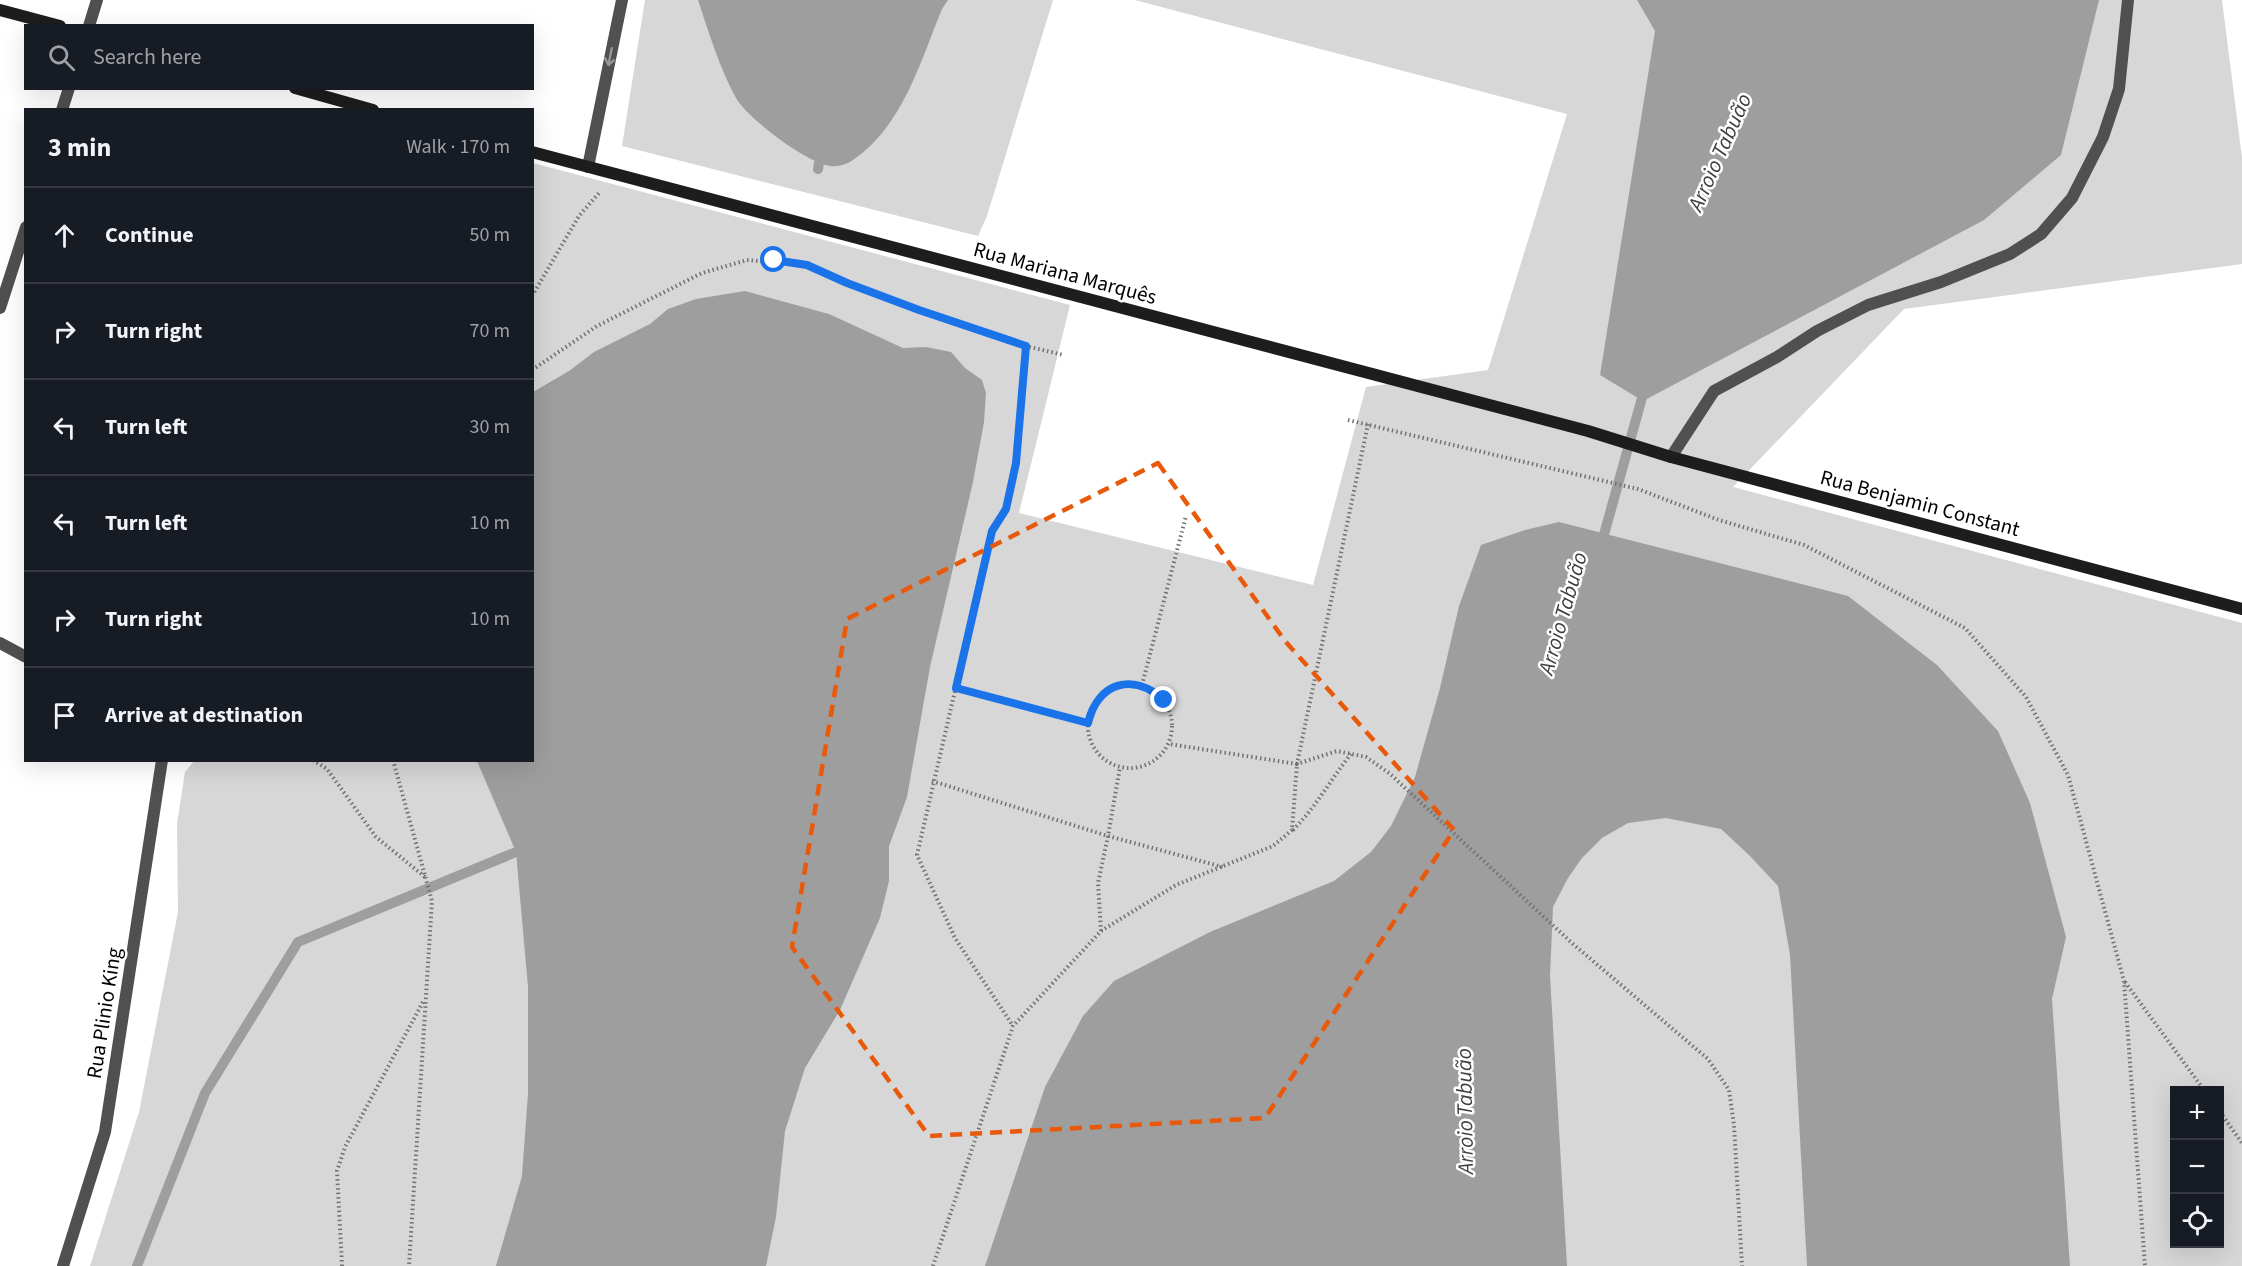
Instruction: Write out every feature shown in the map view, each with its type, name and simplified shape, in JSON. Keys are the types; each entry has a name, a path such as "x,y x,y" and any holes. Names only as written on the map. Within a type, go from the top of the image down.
{"main road":[{"path":"0,10 52,24"},
{"path":"303,90 366,108"},
{"name":"Rua Mariana Marquês","path":"534,153 1588,431"},
{"name":"Rua Benjamin Constant","path":"1588,431 1665,455 2242,609"}],"street":[{"path":"90,24 97,0"},
{"path":"588,167 622,0"},
{"path":"1665,455 1714,391 1777,357 1817,331 1868,305 1961,274 2010,254 2041,234 2072,198 2103,137 2119,89 2128,0"},
{"path":"63,108 68,90"},
{"path":"0,308 24,233"},
{"path":"0,644 24,656"},
{"name":"Rua Plinio King","path":"63,1266 105,1132 162,762"}],"path":[{"path":"534,293 579,216 615,175"},
{"path":"534,369 597,326 702,273 747,260 807,265 919,310 1026,346 1064,355"},
{"path":"1012,1026 955,938 917,855 932,781 992,531 1006,509 1016,463 1026,346"},
{"path":"1348,420 1638,489 1719,520 1804,545 1965,628 2026,697 2068,775 2124,981 2145,1266"},
{"path":"1292,831 1297,764 1368,424"},
{"path":"1142,685 1186,516"},
{"path":"1126,684 1142,685 1152,689 1164,700 1171,713 1173,730 1169,744 1159,758 1134,769 1120,767 1106,761 1096,752 1089,738 1088,723 1091,710 1099,697 1110,688 1126,684"},
{"path":"956,688 1088,723"},
{"path":"1169,744 1297,764 1336,751 1366,757 1389,773 1573,944 1708,1059 1729,1090 1734,1125 1742,1266"},
{"path":"933,1266 1012,1026 1101,931 1176,885 1273,846 1292,831 1319,802 1329,782 1351,754"},
{"path":"316,762 327,769 376,837 426,877"},
{"path":"327,762 327,769"},
{"path":"394,762 432,901 409,1266"},
{"path":"1101,931 1098,883 1120,767"},
{"path":"932,781 1108,836 1224,867"},
{"path":"2124,981 2201,1086"},
{"path":"342,1266 337,1171 345,1147 426,997"},
{"path":"2224,1118 2242,1143"}],"highlighted area":[{"path":"1158,463 1285,641 1454,830 1265,1118 929,1136 792,947 847,619"}],"shaded area":[{"path":"645,0 1053,0 987,216 978,236 622,146"},
{"path":"1135,0 2222,0 2242,158 2242,264 1904,309 1733,487 2242,623 2242,1266 90,1266 139,1112 178,912 177,824 185,772 193,762 534,762 534,163 1070,305 1019,513 1313,585 1366,387 1488,370 1567,114"}],"water":[{"path":"698,0 948,0 942,9 908,92 885,130 853,160 833,166 821,163 794,149 765,128 742,107 724,74"},
{"path":"1637,0 2099,0 2061,155 1984,220 1643,401 1600,375 1655,31"},
{"path":"745,291 829,314 903,348 926,347 951,352 965,368 982,380 986,393 984,422 973,482 930,667 907,797 889,846 889,881 880,918 840,1010 805,1068 785,1131 776,1217 766,1266 496,1266 522,1176 528,1093 528,987 516,852 477,762 534,762 534,391 569,371 594,352 650,324 668,309 696,299"},
{"path":"1559,522 1848,596 1937,665 1998,731 2030,803 2066,937 2052,999 2070,1266 1807,1266 1790,955 1778,886 1721,829 1666,818 1628,823 1602,838 1582,858 1568,878 1553,907 1550,976 1567,1266 985,1266 1045,1087 1083,1016 1114,981 1210,932 1334,881 1371,852 1391,826 1415,777 1440,688 1459,606 1481,545 1525,530"}],"waterway":[{"path":"818,169 819,163"},
{"name":"Arroio Tabuão","path":"1600,549 1645,387"},
{"path":"137,1266 205,1093 298,942 516,852"}],"route":[{"path":"774,260 807,265 919,310 1026,346 1016,463 1006,509 992,531 956,688 1088,723 1091,710 1099,697 1110,688 1126,684 1142,685 1152,689 1164,700"}]}
